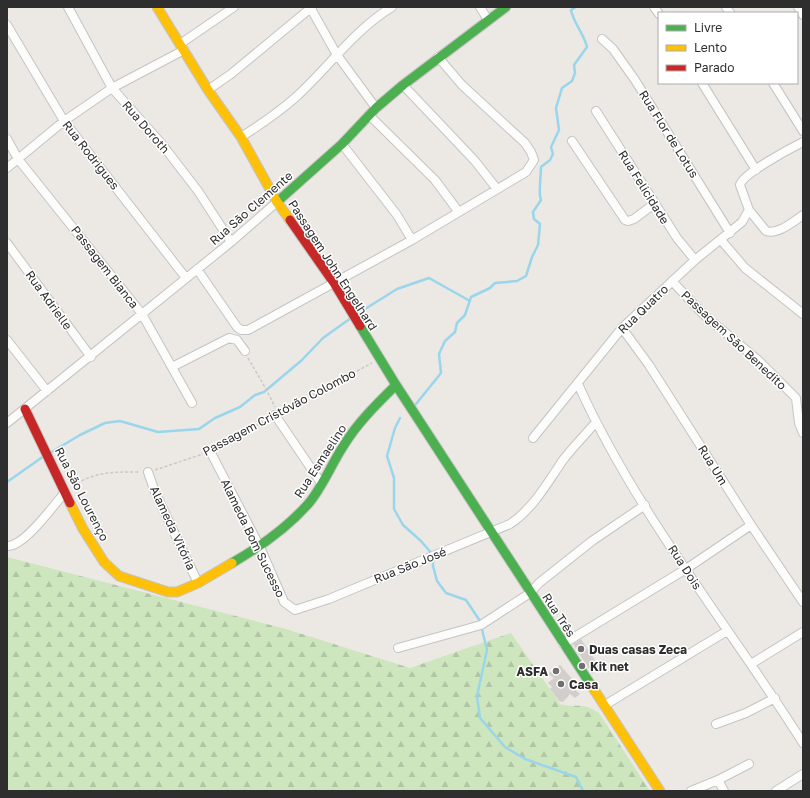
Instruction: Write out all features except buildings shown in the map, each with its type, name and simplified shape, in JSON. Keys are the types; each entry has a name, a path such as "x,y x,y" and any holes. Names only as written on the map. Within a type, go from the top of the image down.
{"main road":[{"name":"Passagem John Engelhard","path":"157,7 208,90 241,137 277,202 334,283 379,359 492,533"},
{"name":"Rua São Clemente","path":"277,202 342,144 376,108 438,57 506,7"},
{"name":"Rua Esmaelino","path":"198,583 260,547 302,510 321,483 344,444 366,414 396,385"},
{"name":"Rua São Lourenço","path":"25,409 83,529 104,562 119,576 168,592 177,592 198,583"},
{"name":"Rua Três","path":"492,533 660,791"}],"street":[{"name":"Rua Doroth","path":"68,7 112,88 161,143 198,191 231,242"},
{"path":"7,168 64,121 112,88 182,47 234,7"},
{"path":"208,90 231,74 311,7 337,55 376,108"},
{"path":"241,137 259,126 296,97 370,23 392,7"},
{"path":"480,7 488,20"},
{"path":"798,7 803,15"},
{"name":"Rua Rodrigues","path":"7,25 64,121 186,278"},
{"name":"Rua Flor de Lotus","path":"602,39 613,49 635,80 730,233"},
{"path":"197,270 231,319 241,330 248,330 261,325 412,240 530,168 534,160 532,152 525,143 462,85 438,57"},
{"path":"703,84 756,170"},
{"path":"774,84 803,131"},
{"path":"402,86 470,156 497,189"},
{"name":"Rua Felicidade","path":"596,111 654,204 677,238 695,260"},
{"path":"369,115 435,180 458,211"},
{"name":"Passagem Bianca","path":"7,139 18,159 142,314 192,404"},
{"path":"572,141 625,220 628,221 634,219 654,204"},
{"path":"803,142 744,178 740,185 749,210 766,231 769,232 779,229 803,215"},
{"path":"342,144 397,215 412,240"},
{"name":"Rua São Clemente","path":"7,424 197,270 277,202"},
{"name":"Rua Quatro","path":"533,438 622,328 695,260 742,222 749,210"},
{"path":"720,240 745,268 803,314"},
{"name":"Rua Adrielle","path":"7,243 91,357"},
{"name":"Passagem São Benedito","path":"672,282 703,314 758,360 800,399 798,423 803,433"},
{"name":"Rua Um","path":"622,328 649,365 751,525 803,602"},
{"path":"172,367 229,338 237,340 244,351"},
{"path":"7,340 47,391"},
{"name":"Rua Dois","path":"578,384 596,422 645,505 727,631 751,664 803,743"},
{"path":"276,414 321,483"},
{"name":"Rua São José","path":"328,598 432,555 492,533 518,519 596,422"},
{"name":"Alameda Bom Sucesso","path":"210,451 260,547 284,602 295,610 328,598"},
{"name":"Alameda Vitória","path":"148,472 155,492 198,583"},
{"path":"7,546 17,544 28,535 65,492"},
{"path":"398,648 481,625 530,593 539,583 592,542 645,505"},
{"path":"563,644 686,569 751,525"},
{"path":"605,705 727,631"},
{"path":"751,664 803,632"},
{"path":"716,724 746,713 774,698"},
{"path":"691,791 718,780 749,764"},
{"path":"776,791 803,774"},
{"path":"718,780 724,791"}],"path":[{"path":"244,351 266,388 276,414"},
{"name":"Passagem Cristóvão Colombo","path":"65,492 84,479 94,475 108,472 148,472 210,451 379,359"}],"green space":[{"path":"7,557 286,629 410,668 511,633 560,704 588,707 599,713 650,791 7,791"}],"waterway":[{"path":"416,404 441,373 439,354 445,341 455,332 457,323 465,315 471,297 490,288 495,283 517,281 526,276 532,257 538,245 540,224 534,219 533,212 541,200 541,167 550,160 553,154 551,147 559,130 556,108 562,88 572,81 575,73 574,65 587,47 584,38 574,20 571,10 576,7"},
{"path":"357,314 397,289 429,278 470,301"},
{"path":"50,453 80,435 105,423 120,421 158,432 199,429 215,418 240,407 255,395 264,392 302,360 323,338 351,318"},
{"path":"400,418 395,428 387,456 394,478 394,509 403,525 421,541 433,555 433,566 437,581 446,593 466,600 480,621 487,650 477,696 480,718 505,747 525,759 576,777 583,791"},
{"path":"7,482 44,456"}],"traffic: fast":[{"path":"277,202 342,144 376,108 403,85 506,7"},
{"path":"360,326 396,385 591,685"},
{"path":"232,563 273,536 301,512 319,489 349,437 368,414 396,385"}],"traffic: slow":[{"path":"157,7 208,90 241,137 277,202 290,220"},
{"path":"70,503 83,529 104,562 119,576 168,592 177,592 198,583 232,563"},
{"path":"591,685 660,791"}],"traffic: jam":[{"path":"290,220 334,283 360,326"},
{"path":"25,409 70,503"}],"place":[{"name":"Duas casas Zeca","path":"581,649"},
{"name":"Kit net","path":"582,666"},
{"name":"ASFA","path":"556,671"},
{"name":"Casa","path":"561,684"}]}
